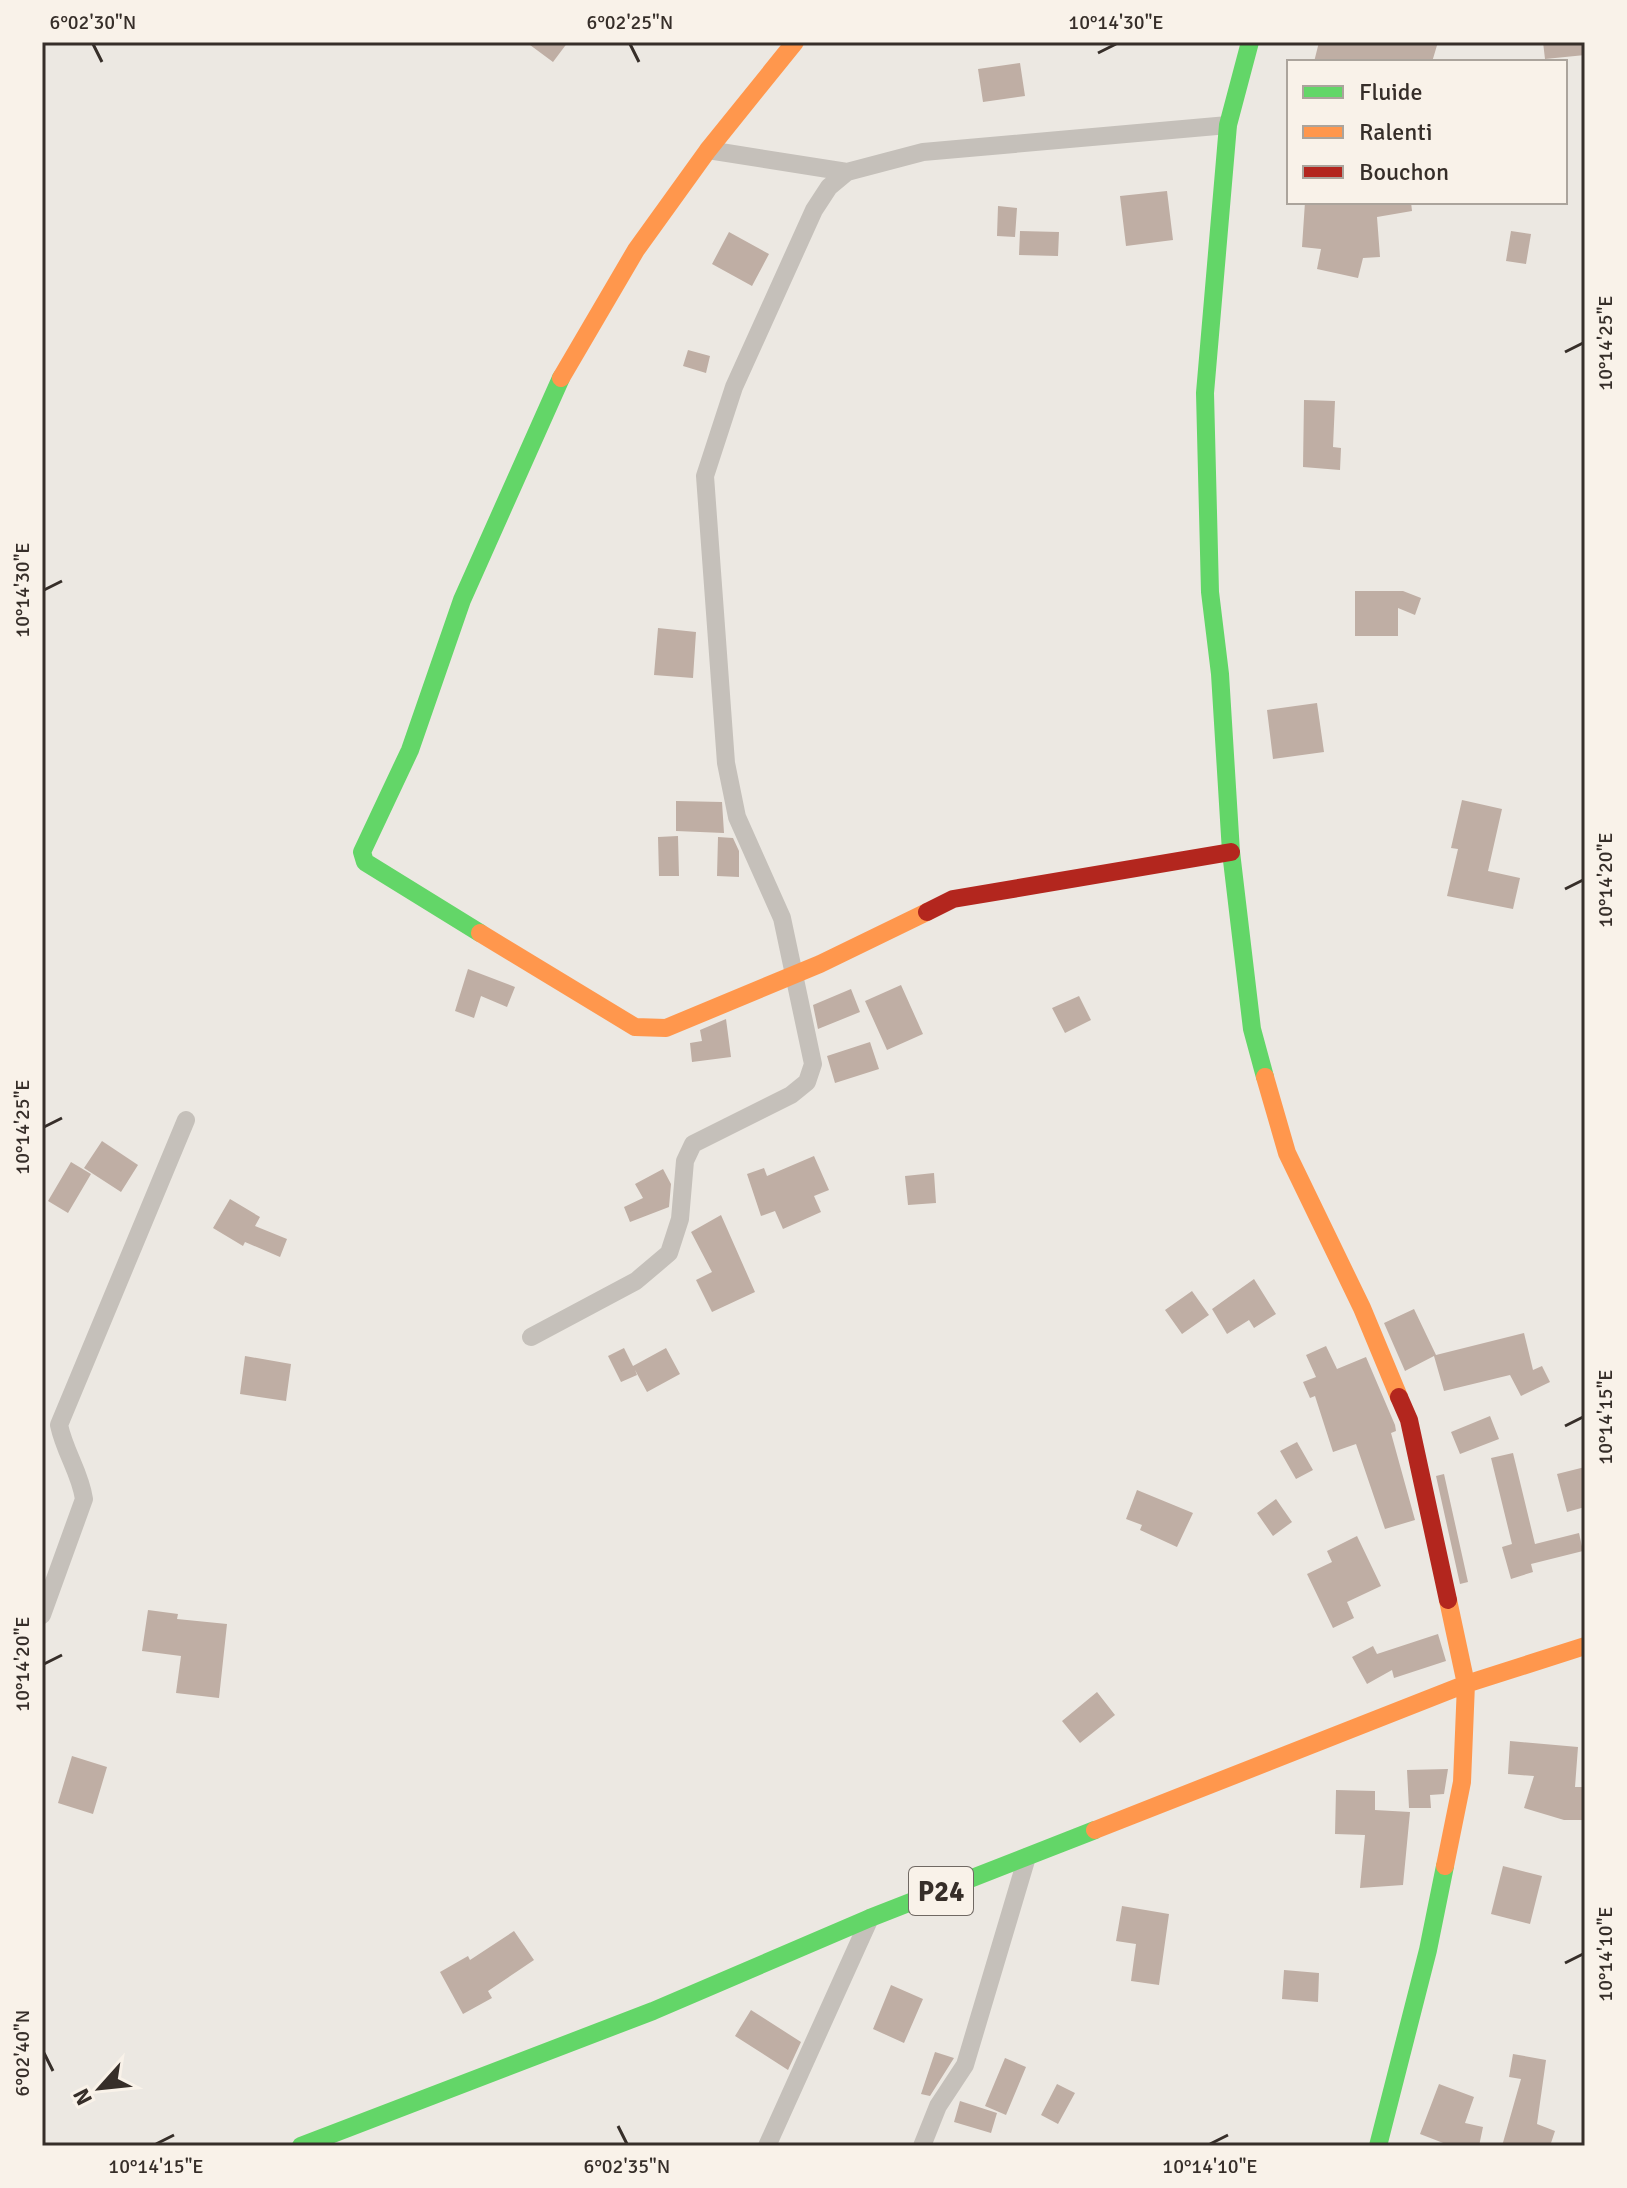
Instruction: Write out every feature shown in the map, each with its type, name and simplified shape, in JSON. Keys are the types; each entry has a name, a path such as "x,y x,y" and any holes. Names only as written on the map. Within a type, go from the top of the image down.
{"street":[{"path":"795,42 708,150 636,250 569,361 462,600 410,750 362,852 365,862 635,1027 666,1028 829,960 953,899 1231,852"},
{"path":"1250,42 1228,125 1205,393 1210,592 1220,674 1231,852 1252,1029 1287,1153 1368,1320 1409,1420 1466,1684 1462,1782 1428,1950 1378,2146"},
{"path":"708,150 847,172 923,152 1228,125"},
{"path":"531,1337 636,1281 669,1253 680,1219 685,1161 693,1144 791,1095 807,1082 813,1064 782,918 737,817 730,784 705,476 734,387 814,210 829,187 847,172"},
{"path":"42,1615 84,1499 81,1480 65,1453 59,1425 186,1120"},
{"name":"P24","path":"301,2146 653,2011 870,1918 1466,1684 1585,1646"},
{"path":"922,2146 943,2097 965,2065 1027,1857"},
{"path":"767,2146 870,1918"}],"building":[{"path":"526,42 568,42 553,62"},
{"path":"1319,42 1438,42 1433,60 1314,60"},
{"path":"1543,42 1585,42 1585,55 1545,59"},
{"path":"1020,63 1025,96 983,102 978,69"},
{"path":"1167,191 1173,240 1126,246 1120,196"},
{"path":"1305,204 1411,204 1412,211 1377,217 1380,257 1363,258 1358,278 1317,269 1321,249 1302,247"},
{"path":"998,206 1017,208 1015,237 997,236"},
{"path":"1020,231 1059,232 1058,256 1019,255"},
{"path":"1511,231 1531,234 1526,264 1506,261"},
{"path":"729,232 769,254 752,286 712,264"},
{"path":"688,350 710,356 706,373 683,366"},
{"path":"1304,400 1335,401 1333,447 1341,448 1340,470 1303,467"},
{"path":"1355,591 1403,591 1421,598 1415,615 1398,608 1398,636 1355,636"},
{"path":"658,628 696,632 693,678 654,675"},
{"path":"1317,703 1324,752 1273,759 1267,710"},
{"path":"1462,800 1502,809 1488,871 1520,878 1513,909 1447,896 1458,849 1451,848"},
{"path":"676,801 722,802 724,833 676,831"},
{"path":"678,836 679,876 659,876 658,837"},
{"path":"718,837 733,838 739,851 739,877 717,876"},
{"path":"468,969 515,987 507,1007 481,996 474,1018 455,1011"},
{"path":"901,985 923,1034 887,1050 865,1001"},
{"path":"851,989 860,1012 818,1029 813,1005"},
{"path":"1079,996 1091,1020 1065,1033 1052,1008"},
{"path":"726,1019 731,1057 692,1062 690,1043 702,1041 700,1030"},
{"path":"870,1042 879,1069 835,1083 827,1056"},
{"path":"102,1141 138,1165 121,1192 84,1168"},
{"path":"814,1156 829,1190 814,1196 821,1212 783,1229 775,1211 761,1216 747,1174 764,1168 767,1176"},
{"path":"71,1162 91,1174 68,1213 48,1201"},
{"path":"663,1169 671,1184 669,1207 630,1222 624,1207 643,1198 635,1184"},
{"path":"934,1173 936,1203 908,1205 905,1176"},
{"path":"230,1199 260,1217 255,1226 287,1239 280,1257 245,1242 243,1246 213,1228"},
{"path":"721,1215 755,1292 712,1312 696,1280 712,1272 691,1232"},
{"path":"1254,1279 1276,1314 1254,1328 1249,1320 1227,1334 1212,1309"},
{"path":"1192,1291 1209,1315 1182,1334 1165,1310"},
{"path":"1414,1309 1436,1355 1524,1333 1533,1370 1542,1366 1550,1382 1521,1396 1510,1375 1444,1391 1434,1356 1405,1371 1384,1323"},
{"path":"1326,1346 1337,1369 1366,1357 1395,1425 1396,1431 1391,1433 1415,1520 1385,1529 1356,1444 1333,1452 1315,1396 1310,1398 1303,1382 1316,1377 1306,1355"},
{"path":"624,1348 633,1366 666,1348 680,1374 647,1392 635,1370 637,1375 621,1382 608,1356"},
{"path":"245,1356 291,1364 286,1401 240,1394"},
{"path":"1490,1416 1499,1439 1460,1454 1451,1432"},
{"path":"1297,1442 1313,1470 1296,1479 1280,1451"},
{"path":"1513,1453 1535,1544 1579,1533 1583,1551 1531,1564 1533,1572 1511,1579 1502,1547 1512,1544 1491,1458"},
{"path":"1585,1467 1585,1507 1567,1512 1557,1474"},
{"path":"1444,1474 1468,1582 1460,1584 1436,1476"},
{"path":"1137,1490 1193,1513 1177,1547 1140,1530 1142,1525 1126,1519"},
{"path":"1276,1499 1292,1522 1273,1536 1257,1513"},
{"path":"1357,1536 1381,1586 1347,1602 1354,1618 1333,1628 1307,1574 1332,1562 1327,1551"},
{"path":"148,1610 178,1614 177,1619 227,1624 219,1698 176,1693 181,1656 142,1651"},
{"path":"1438,1634 1446,1661 1394,1678 1392,1670 1367,1684 1352,1657 1373,1646 1377,1654"},
{"path":"1097,1692 1115,1715 1080,1743 1062,1721"},
{"path":"1510,1741 1578,1747 1575,1787 1585,1787 1585,1820 1564,1820 1524,1808 1534,1776 1508,1774"},
{"path":"72,1756 107,1767 93,1814 58,1803"},
{"path":"1448,1769 1444,1794 1430,1795 1431,1808 1409,1808 1407,1770"},
{"path":"1336,1790 1375,1791 1375,1810 1410,1812 1403,1885 1360,1888 1365,1835 1335,1834"},
{"path":"1503,1866 1542,1876 1530,1924 1491,1914"},
{"path":"1122,1906 1169,1914 1159,1985 1131,1981 1136,1944 1116,1941"},
{"path":"514,1931 534,1960 488,1991 492,1998 463,2014 440,1972 468,1956 470,1960"},
{"path":"1284,1970 1319,1973 1318,2002 1282,1999"},
{"path":"891,1985 923,1999 904,2043 873,2029"},
{"path":"751,2010 801,2042 788,2070 735,2036"},
{"path":"935,2052 954,2058 930,2096 921,2094"},
{"path":"1513,2054 1546,2060 1537,2124 1555,2131 1550,2146 1502,2146 1521,2079 1509,2077"},
{"path":"1005,2058 1026,2067 1006,2115 985,2106"},
{"path":"1057,2084 1075,2093 1058,2124 1041,2115"},
{"path":"1439,2084 1474,2097 1465,2123 1483,2127 1479,2146 1457,2143 1451,2146 1420,2134"},
{"path":"960,2101 997,2113 991,2133 954,2122"}],"traffic: fast":[{"path":"1250,42 1228,125 1205,393 1210,592 1220,674 1231,852 1252,1029 1265,1077"},
{"path":"480,933 365,862 362,852 410,750 462,600 561,378"},
{"path":"301,2146 653,2011 870,1918 1095,1830"},
{"path":"1378,2146 1428,1950 1445,1866"}],"traffic: slow":[{"path":"561,378 636,250 708,150 795,42"},
{"path":"480,933 635,1027 666,1028 820,964 927,912"},
{"path":"1265,1077 1287,1153 1362,1308 1399,1397"},
{"path":"1445,1866 1462,1782 1466,1684 1448,1600"},
{"path":"1095,1830 1466,1684 1585,1646"}],"traffic: jam":[{"path":"927,912 953,899 1231,852"},
{"path":"1399,1397 1409,1420 1448,1600"}]}
